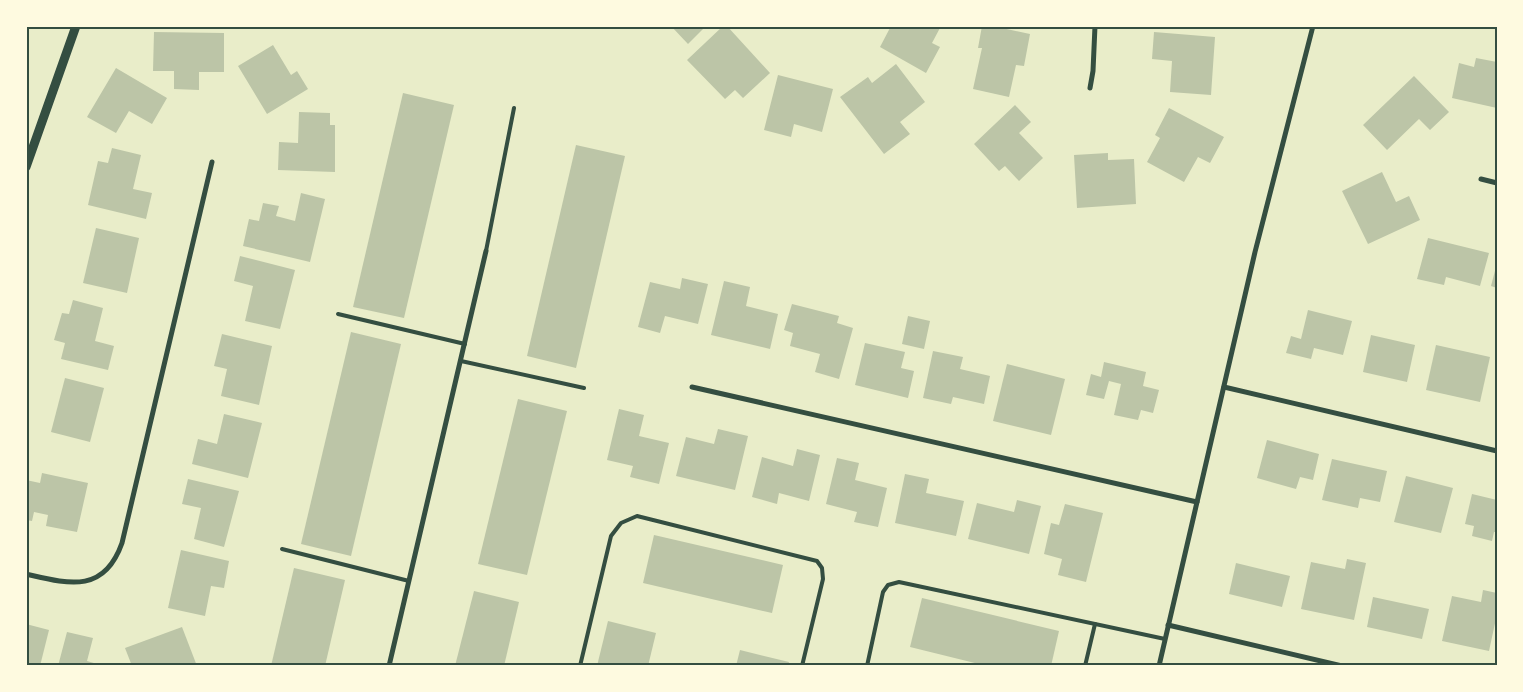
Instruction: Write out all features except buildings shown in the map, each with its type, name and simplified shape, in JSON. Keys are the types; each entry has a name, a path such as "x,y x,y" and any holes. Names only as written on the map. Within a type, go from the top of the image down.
{"street":[{"path":"26,166 76,26"},
{"path":"1090,88 1093,71 1095,26"},
{"path":"1159,666 1257,243 1313,26"},
{"path":"26,574 64,583 80,583 95,578 108,569 117,557 122,543 212,162"},
{"path":"1481,179 1497,183"},
{"path":"389,666 486,251"},
{"path":"1224,387 1497,451"},
{"path":"692,388 1197,502"},
{"path":"1168,625 1342,666"}],"lane":[{"path":"486,251 514,108"},
{"path":"338,314 464,344"},
{"path":"461,361 584,388"},
{"path":"580,666 611,536 622,523 637,516 817,561 822,568 823,579 802,666"},
{"path":"282,550 409,581"},
{"path":"867,666 883,592 888,585 899,582 1165,639"},
{"path":"1085,666 1095,624"}]}
